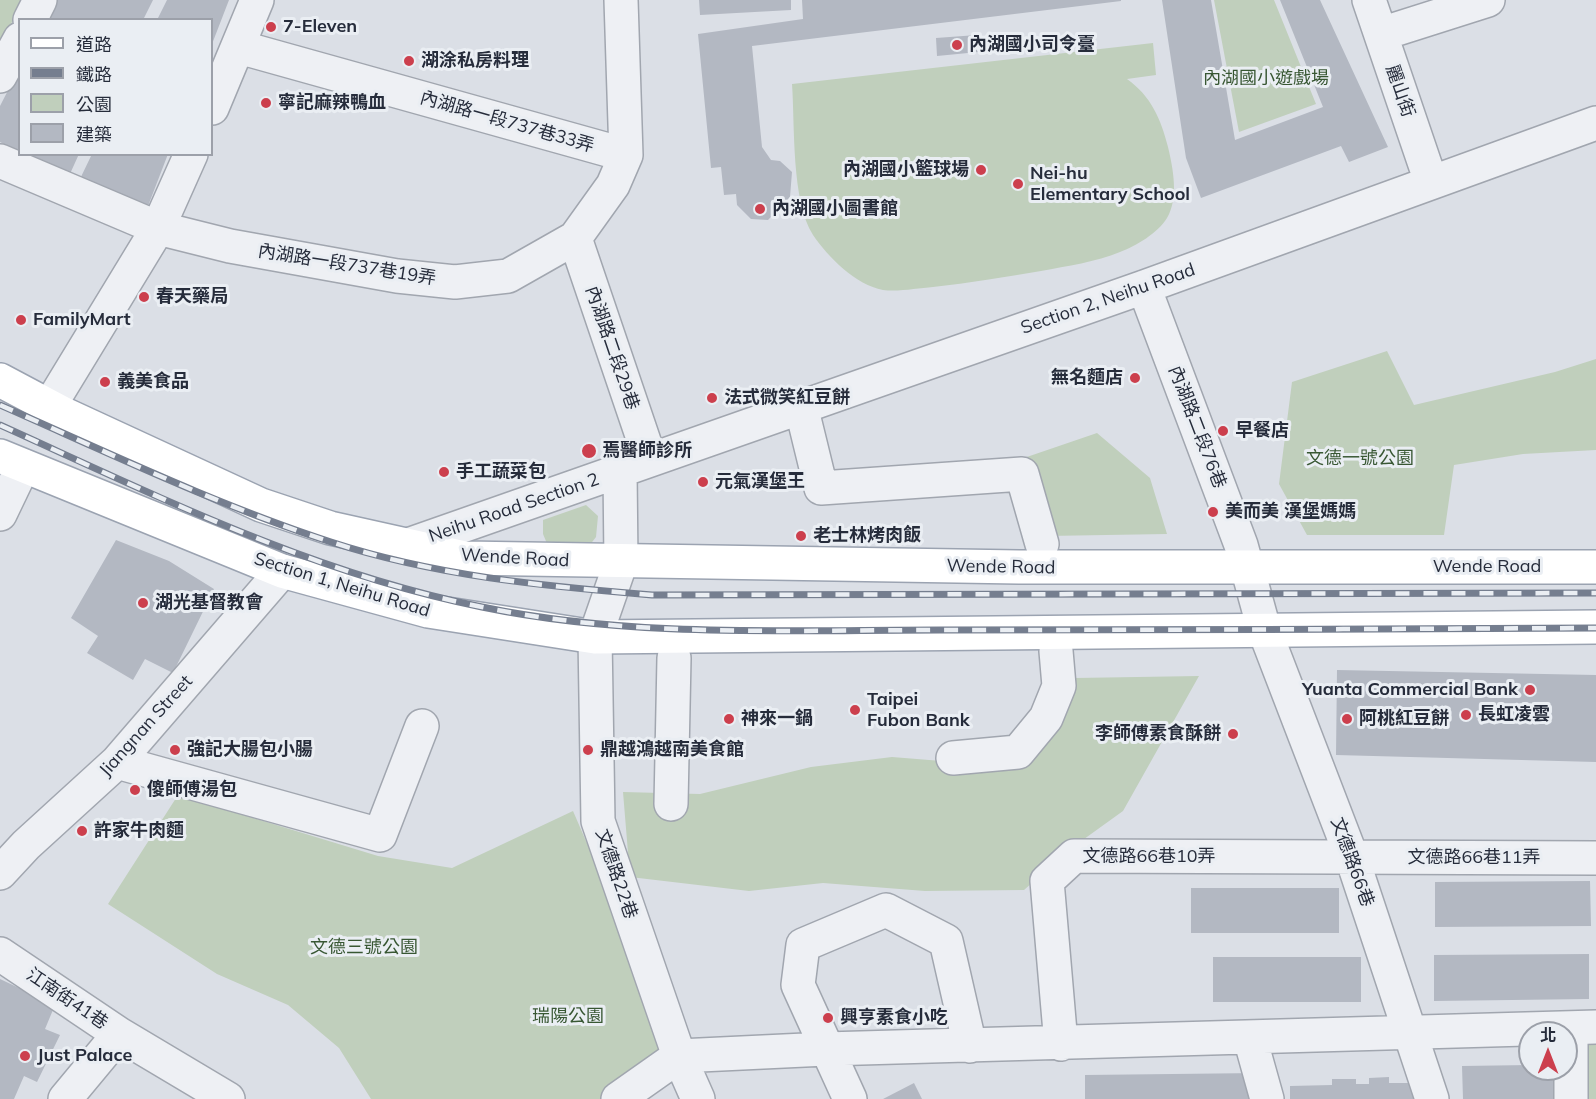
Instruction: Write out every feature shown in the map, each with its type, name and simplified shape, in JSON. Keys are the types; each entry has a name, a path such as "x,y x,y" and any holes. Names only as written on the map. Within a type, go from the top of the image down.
{"main road":[{"path":"0,380 50,407 261,505 330,528 408,545"},
{"name":"Section 1, Neihu Road","path":"12,461 282,571 428,612 595,637"},
{"name":"Wende Road","path":"408,545 465,558 621,562 1248,568 1596,567"},
{"path":"595,637 1264,628 1596,627"}],"street":[{"path":"31,18 40,0"},
{"path":"213,106 257,0"},
{"name":"麗山街","path":"1369,0 1431,182"},
{"path":"1381,34 1488,0"},
{"path":"614,2 626,155"},
{"path":"0,76 18,43"},
{"name":"內湖路一段737巷33弄","path":"239,47 626,155"},
{"name":"Section 2, Neihu Road","path":"620,471 1144,287 1596,123"},
{"name":"內湖路一段737巷19弄","path":"0,161 158,228 230,246 353,268 456,282 508,276 575,238 613,185 626,155"},
{"path":"50,407 158,228 190,156"},
{"name":"內湖路二段29巷","path":"575,238 650,459"},
{"name":"內湖路二段76巷","path":"1144,287 1248,568 1264,628"},
{"path":"801,406 821,488 1022,474 1042,544"},
{"path":"0,514 12,461"},
{"path":"595,637 621,562 620,471"},
{"name":"Neihu Road Section 2","path":"408,545 620,471"},
{"name":"Jiangnan Street","path":"0,873 13,838 117,762 282,571"},
{"name":"文德路66巷","path":"1264,628 1352,858 1432,1099"},
{"name":"文德路22巷","path":"595,637 598,821 679,1056 698,1099"},
{"path":"953,758 1018,752 1046,718 1059,686 1056,651"},
{"path":"671,804 674,658"},
{"path":"117,762 380,835 422,726"},
{"name":"文德路66巷10弄","path":"1061,1044 1047,881 1074,856 1352,858"},
{"name":"文德路66巷11弄","path":"1352,858 1596,858"},
{"path":"850,1099 798,985 803,945 886,910 946,941 970,1046"},
{"name":"江南街41巷","path":"0,954 119,1034 228,1099"},
{"path":"618,1099 679,1056 826,1049 1061,1044 1583,1027 1571,1099"},
{"path":"65,1099 119,1034"},
{"path":"1250,1038 1267,1099"}],"green space":[{"path":"0,0 24,0 0,44"},
{"name":"內湖國小遊戲場","path":"1214,0 1274,0 1316,104 1239,132"},
{"path":"1153,43 1156,75 1127,79 1143,93 1158,118 1170,155 1174,192 1171,210 1163,224 1140,243 1111,255 1071,265 960,284 908,290 883,290 863,282 843,269 813,235 806,220 797,183 792,84"},
{"name":"文德一號公園","path":"1387,351 1414,405 1555,372 1596,359 1596,450 1523,454 1454,465 1444,535 1307,535 1279,484 1292,382"},
{"path":"1097,433 1150,478 1167,534 1046,536 1018,460"},
{"path":"586,505 598,516 596,537 589,546 548,546 543,534 543,520"},
{"path":"1199,676 1123,811 1073,847 1024,890 925,891 823,883 749,891 630,877 623,792 700,794 811,767 892,757 954,762 1018,758 1075,678"},
{"name":"文德三號公園","path":"178,795 378,856 452,868 573,811 618,915 667,1059 603,1099 371,1099 339,1048 288,1005 217,974 108,904"},
{"path":"1585,1038 1596,1038 1596,1099 1588,1099"}],"building":[{"path":"53,0 153,0 144,18 44,18"},
{"path":"167,0 229,0 213,41 213,18 158,18"},
{"path":"699,0 791,0 791,10 700,15"},
{"path":"802,0 1121,1 752,46 762,147 771,160 780,161 792,172 790,197 768,220 751,219 737,205 736,194 724,195 721,167 711,168 698,34 803,19"},
{"path":"1162,0 1211,0 1235,140 1323,107 1280,0 1320,0 1388,147 1349,162 1341,146 1201,198 1186,158"},
{"name":"內湖國小司令臺","path":"977,35 978,52 937,56 936,38"},
{"path":"18,71 18,151 0,142 0,106"},
{"path":"29,156 78,156 69,176"},
{"path":"91,156 167,156 148,206 79,181"},
{"name":"湖光基督教會","path":"116,540 169,561 214,589 173,673 145,659 133,680 87,653 98,636 71,618"},
{"name":"長虹凌雲","path":"1337,670 1596,675 1596,762 1336,755"},
{"path":"1590,881 1591,926 1435,927 1435,882"},
{"path":"1191,888 1339,888 1339,933 1191,933"},
{"path":"1589,954 1589,999 1434,1001 1434,955"},
{"path":"1213,957 1361,957 1361,1002 1213,1002"},
{"name":"Just Palace","path":"0,979 55,1005 45,1029 60,1035 37,1082 24,1076 14,1099 0,1099"},
{"path":"1518,1065 1518,1081 1555,1081 1555,1099 1463,1099 1462,1066"},
{"path":"1260,1073 1261,1099 1085,1099 1085,1075"},
{"path":"1389,1077 1389,1083 1417,1083 1417,1099 1290,1099 1290,1086 1332,1085 1332,1079 1356,1079 1356,1084 1369,1084 1369,1078"},
{"path":"914,1083 922,1099 883,1099"}],"railway":[{"path":"0,405 205,495 331,542 370,554 450,571 570,588 652,595 1596,593"},
{"path":"0,425 177,505 296,553 419,592 482,607 539,617 653,628 768,631 1596,628"}],"place":[{"name":"7-Eleven","path":"271,27"},
{"name":"內湖國小司令臺","path":"957,45"},
{"name":"湖涂私房料理","path":"409,61"},
{"name":"寧記麻辣鴨血","path":"266,103"},
{"name":"內湖國小籃球場","path":"981,170"},
{"name":"Nei-hu Elementary School","path":"1018,184"},
{"name":"內湖國小圖書館","path":"760,209"},
{"name":"春天藥局","path":"144,297"},
{"name":"FamilyMart","path":"21,320"},
{"name":"無名麵店","path":"1135,378"},
{"name":"義美食品","path":"105,382"},
{"name":"法式微笑紅豆餅","path":"712,398"},
{"name":"早餐店","path":"1223,431"},
{"name":"焉醫師診所","path":"589,451"},
{"name":"手工蔬菜包","path":"444,472"},
{"name":"元氣漢堡王","path":"703,482"},
{"name":"美而美 漢堡媽媽","path":"1213,512"},
{"name":"老士林烤肉飯","path":"801,536"},
{"name":"湖光基督教會","path":"143,603"},
{"name":"Yuanta Commercial Bank","path":"1530,690"},
{"name":"Taipei Fubon Bank","path":"855,710"},
{"name":"長虹凌雲","path":"1466,715"},
{"name":"神來一鍋","path":"729,719"},
{"name":"阿桃紅豆餅","path":"1347,719"},
{"name":"李師傅素食酥餅","path":"1233,734"},
{"name":"強記大腸包小腸","path":"175,750"},
{"name":"鼎越鴻越南美食館","path":"588,750"},
{"name":"傻師傅湯包","path":"135,790"},
{"name":"許家牛肉麵","path":"82,831"},
{"name":"興亨素食小吃","path":"828,1018"},
{"name":"Just Palace","path":"25,1056"}],"park label":[{"name":"瑞陽公園","path":"568,1017"}]}
